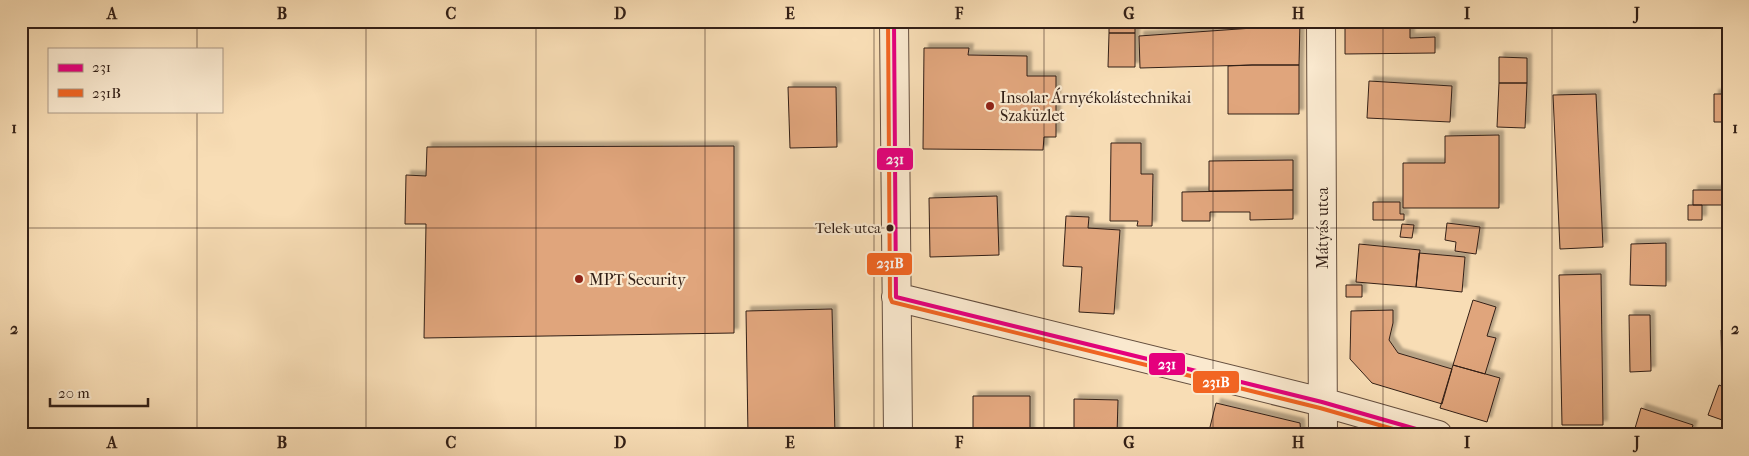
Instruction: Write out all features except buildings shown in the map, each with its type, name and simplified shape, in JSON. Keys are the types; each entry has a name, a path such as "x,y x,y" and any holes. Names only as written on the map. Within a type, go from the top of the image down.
{"street":[{"path":"894,21 898,435"},
{"name":"Mátyás utca","path":"1321,21 1323,435"},
{"path":"896,297 1322,402 1438,435"}],"transit line":[{"name":"231B","path":"888,21 890,297 892,302 1320,408 1414,435"},
{"name":"231","path":"894,21 896,297"},
{"name":"231","path":"896,297 1322,402 1437,435"}],"place":[{"name":"Insolar Árnyékolástechnikai Szaküzlet","path":"990,106"},
{"name":"Telek utca","path":"890,228"},
{"name":"MPT Security","path":"579,279"}]}
